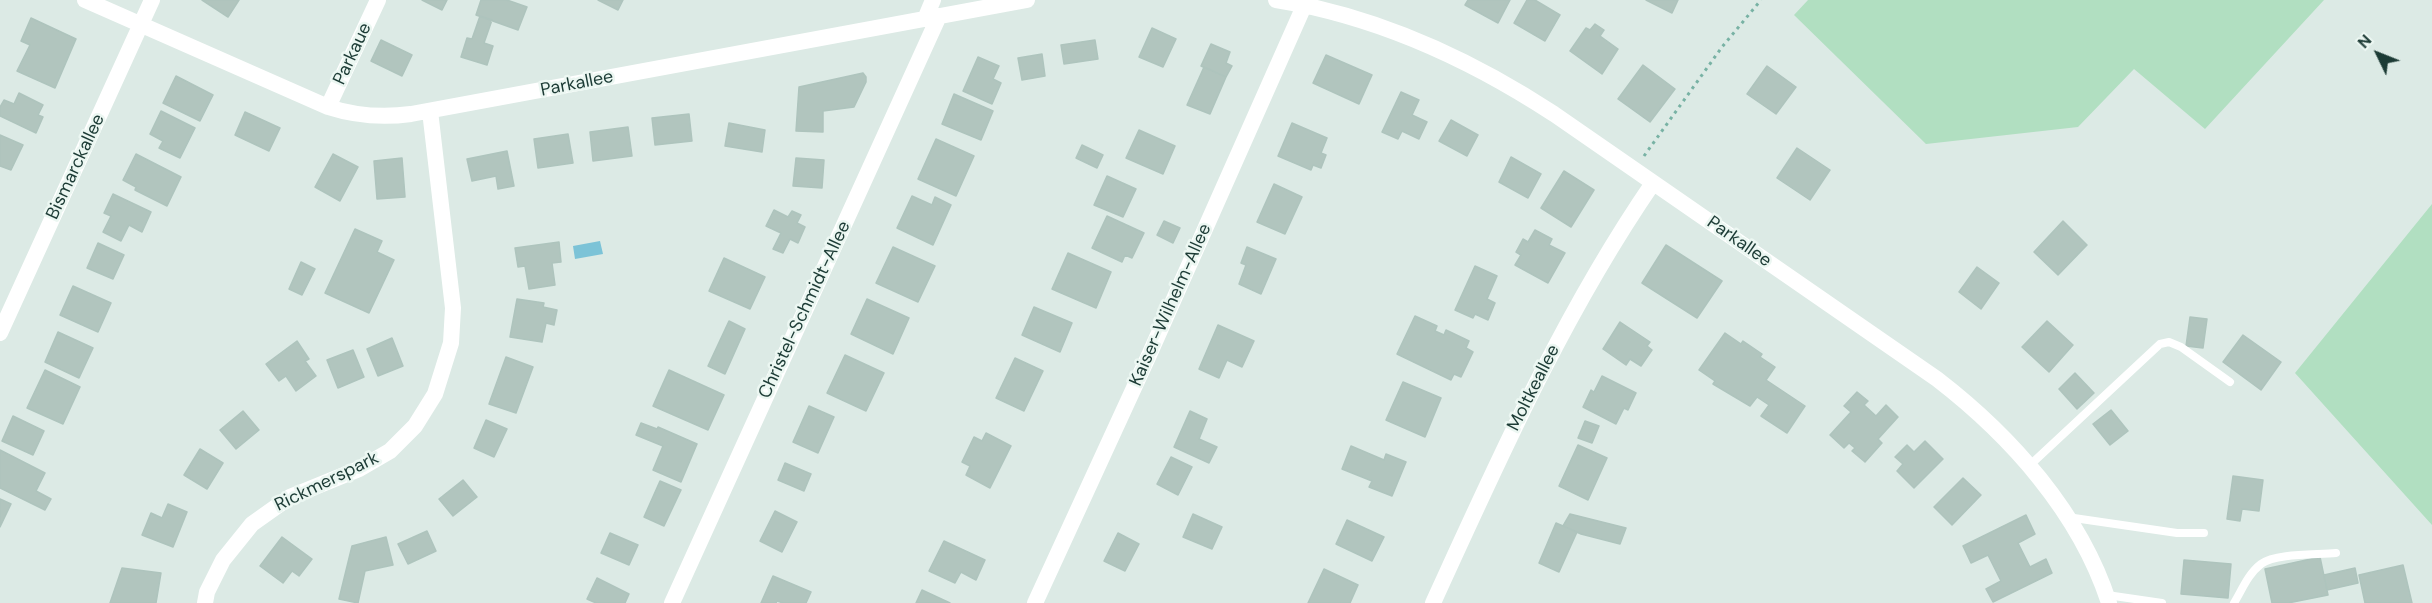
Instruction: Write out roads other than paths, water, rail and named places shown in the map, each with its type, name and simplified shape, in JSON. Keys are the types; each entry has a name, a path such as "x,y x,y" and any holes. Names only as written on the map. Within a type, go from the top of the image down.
{"street":[{"name":"Parkallee","path":"85,0 142,23 328,107 353,114 379,117 430,111 1027,0"},
{"name":"Bismarckallee","path":"0,333 152,0"},
{"name":"Parkaue","path":"328,107 378,0"},
{"name":"Christel-Schmidt-Allee","path":"672,603 932,17 933,0"},
{"name":"Parkallee","path":"1290,2 1388,30 1457,58 1522,94 1937,379 1978,413 2029,466 2066,517 2092,562 2108,599"},
{"name":"Kaiser-Wilhelm-Allee","path":"1035,603 1150,353 1290,2"},
{"name":"Rickmerspark","path":"205,603 207,592 223,560 252,524 290,497 359,470 390,451 415,426 435,394 449,352 453,308 430,111"},
{"name":"Moltkeallee","path":"1433,603 1511,432 1549,356 1599,267 1653,183"}],"lane":[{"path":"2029,466 2160,344 2169,342 2181,347 2230,382"},
{"path":"2066,517 2177,533 2204,533"},
{"path":"2234,603 2249,578 2262,564 2276,558 2336,553"},
{"path":"2108,599 2162,603"}],"water":[{"path":"600,241 603,254 575,259 573,246"}]}
